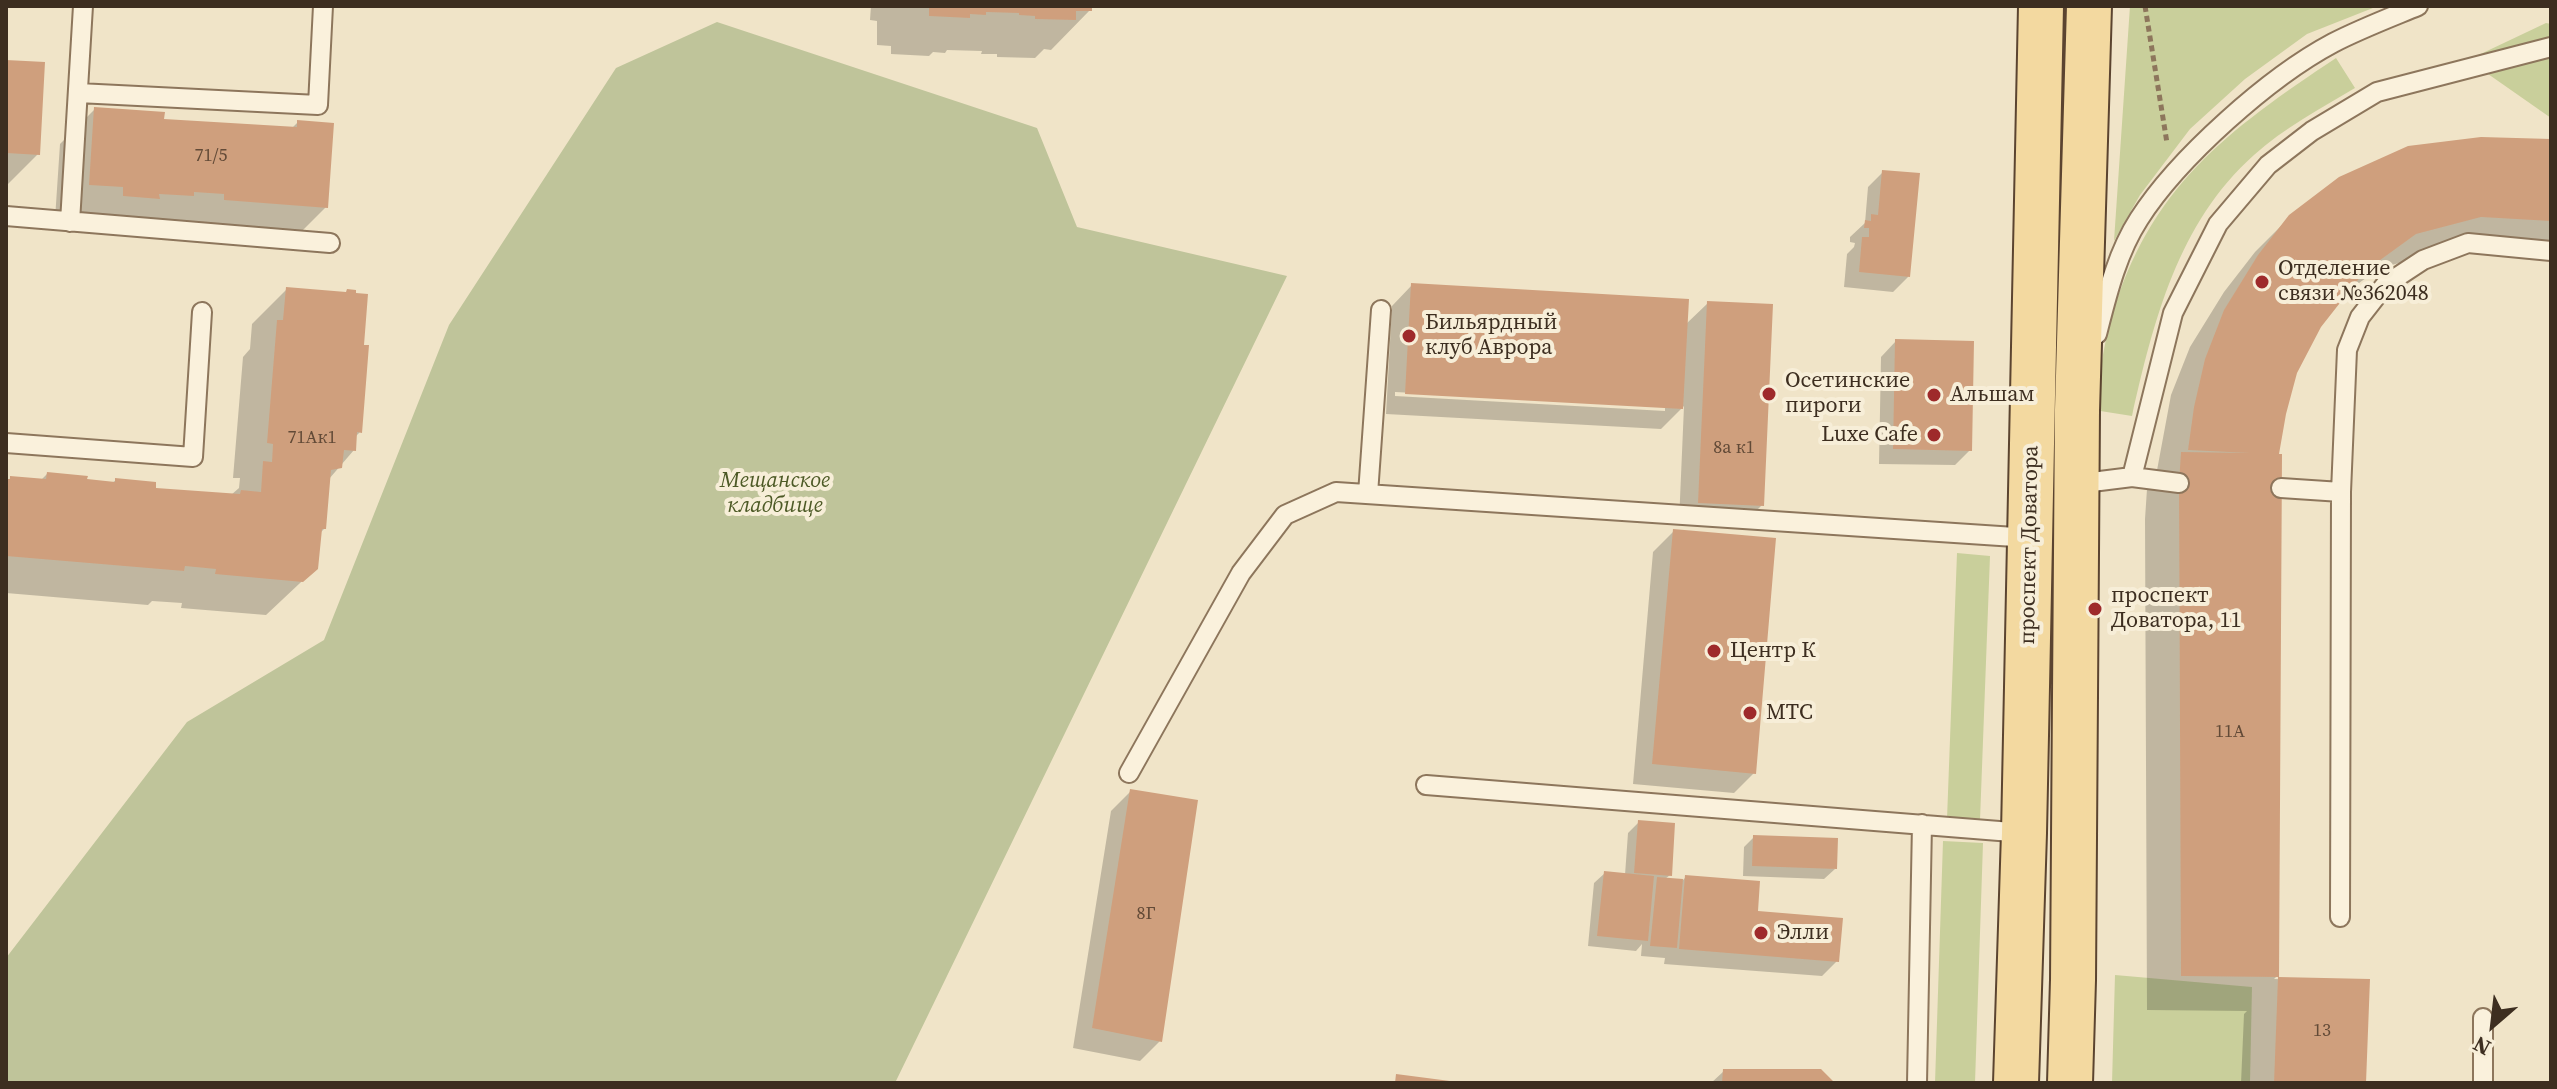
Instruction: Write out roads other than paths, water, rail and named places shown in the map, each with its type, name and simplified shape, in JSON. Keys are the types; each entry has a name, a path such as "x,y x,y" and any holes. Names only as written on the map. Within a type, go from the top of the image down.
{"main road":[{"name":"проспект Доватора","path":"2016,1083 2041,6"},
{"name":"проспект Доватора","path":"2070,1083 2077,410 2089,6"}],"lane":[{"path":"70,222 83,6"},
{"path":"78,93 318,105 323,6"},
{"path":"2077,410 2109,287 2138,220 2172,176 2199,147 2285,74 2332,43 2418,6"},
{"path":"2132,477 2173,313 2218,224 2268,165 2312,131 2377,92 2551,47"},
{"path":"6,216 330,243"},
{"path":"2340,917 2341,492 2347,350 2360,317 2385,285 2423,260 2468,243 2551,251"},
{"path":"1368,494 1381,310"},
{"path":"6,443 193,457 202,312"},
{"path":"2076,484 2132,477 2179,483"},
{"path":"2281,488 2341,492"},
{"path":"1129,773 1241,573 1285,515 1336,492 2030,538"},
{"path":"1426,785 2024,833"},
{"path":"1917,1083 1922,824"},
{"path":"2483,1018 2483,1083"}],"place":[{"name":"Отделение связи №362048","path":"2262,282"},
{"name":"Бильярдный клуб Аврора","path":"1409,336"},
{"name":"Осетинские пироги","path":"1769,394"},
{"name":"Альшам","path":"1934,395"},
{"name":"Luxe Cafe","path":"1934,435"},
{"name":"проспект Доватора, 11","path":"2095,609"},
{"name":"Центр К","path":"1714,651"},
{"name":"МТС","path":"1750,713"},
{"name":"Элли","path":"1761,933"}],"park label":[{"name":"Мещанское кладбище","path":"775,494"}]}
